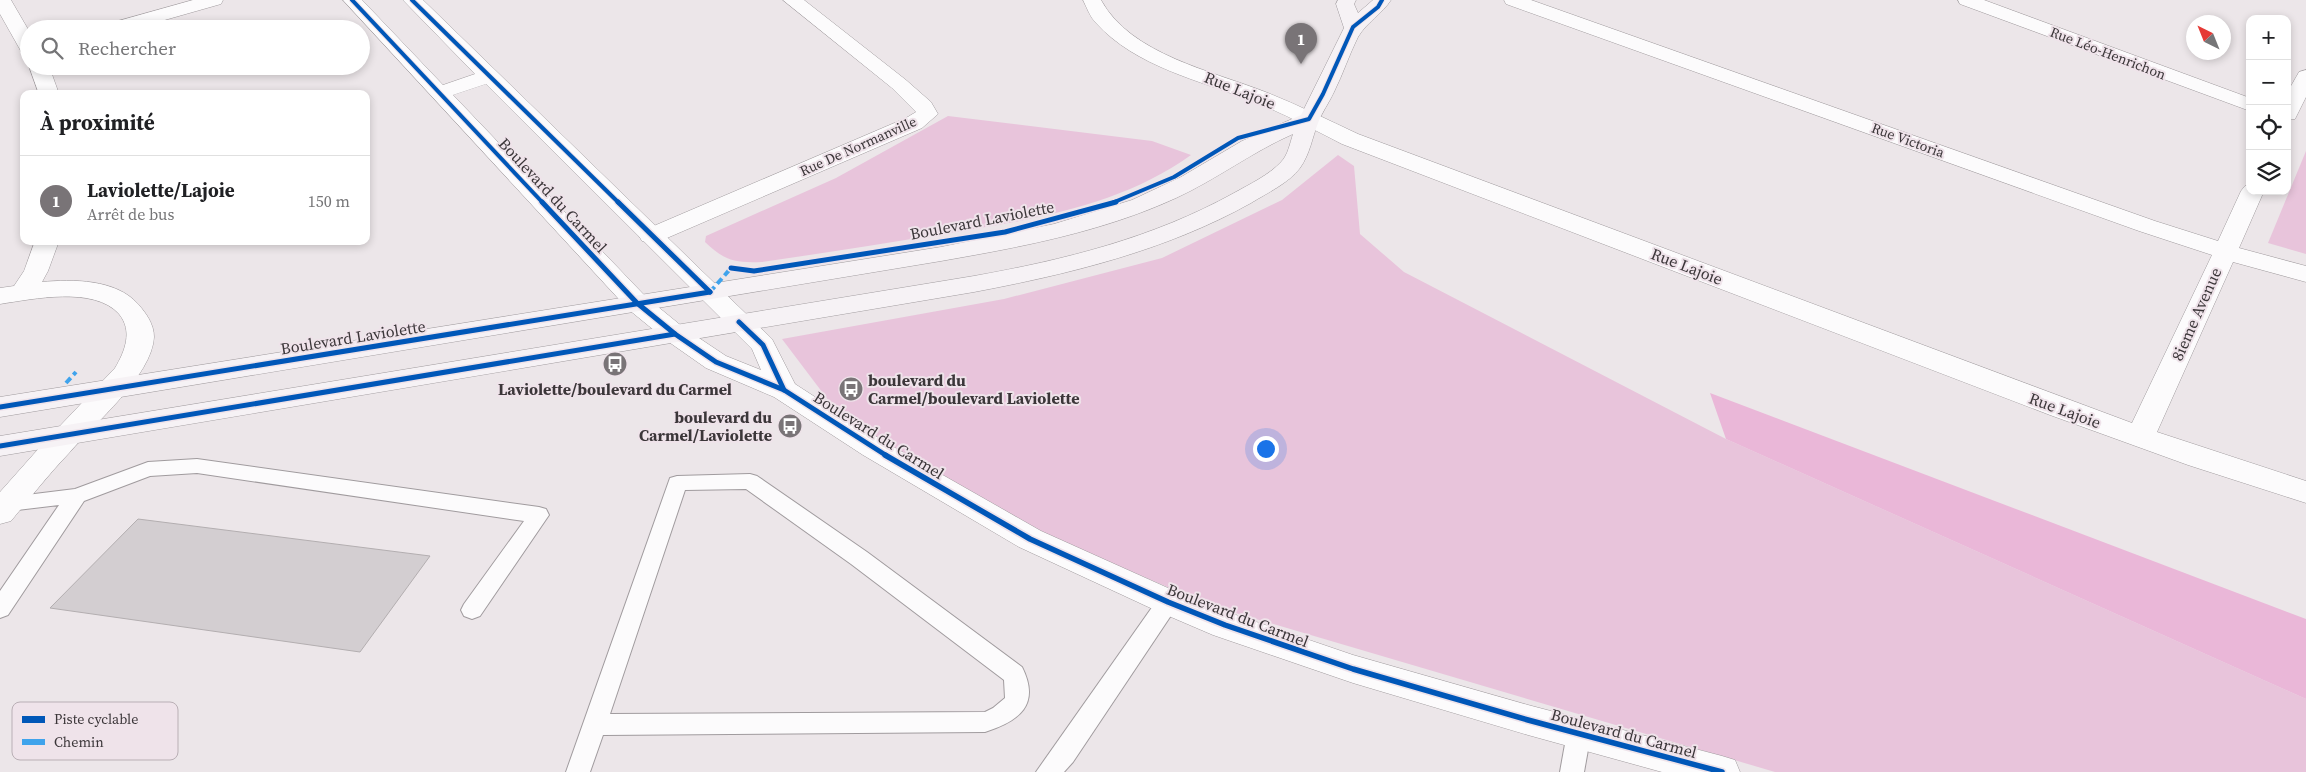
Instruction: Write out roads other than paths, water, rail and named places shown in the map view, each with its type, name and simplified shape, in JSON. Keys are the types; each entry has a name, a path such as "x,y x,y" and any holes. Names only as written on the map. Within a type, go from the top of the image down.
{"main road":[{"path":"1347,0 1345,4 1354,27"},
{"path":"0,446 1014,277 1088,259 1161,236 1238,200 1288,167 1294,160 1309,119 1323,94 1354,27 1378,7 1382,0"},
{"name":"Boulevard Laviolette","path":"0,407 950,253 1046,234 1084,224 1167,194 1250,146 1309,119"}],"street":[{"path":"2,0 20,34"},
{"path":"143,20 214,0"},
{"name":"Boulevard du Carmel","path":"352,0 638,303 675,334 716,362 784,390 873,448 1006,526 1072,559 1225,625 1345,666 1722,772"},
{"path":"412,0 763,345 784,390"},
{"name":"Rue De Normanville","path":"651,236 914,122 927,114 924,106 899,84 792,0"},
{"name":"Rue Lajoie","path":"1092,0 1100,18 1107,26 1149,54 1259,96 1392,156 2140,437 2306,492"},
{"name":"Rue Victoria","path":"1513,0 2138,222 2225,251 2306,274"},
{"name":"Rue Léo-Henrichon","path":"1967,0 2246,104"},
{"path":"0,33 20,42"},
{"path":"42,75 48,90"},
{"path":"439,92 489,76"},
{"path":"2291,106 2306,76"},
{"name":"8ieme Avenue","path":"2140,437 2250,195"},
{"path":"12,294 36,271 46,245"},
{"path":"4,508 68,434 116,388 132,363 139,346 141,332 138,320 131,310 120,301 88,291 45,290 12,294"}],"lane":[{"path":"4,508 77,496 148,470 197,466 539,515 472,610"},
{"path":"578,772 594,725 677,483 750,481 859,558 1014,674 1018,683 1019,693 1015,703 1008,712 998,718 985,722 594,725"},
{"path":"0,609 77,496"},
{"path":"1048,772 1064,754 1168,602"},
{"path":"1572,772 1579,733"}],"place":[{"name":"Laviolette/Lajoie","path":"1301,64"},
{"name":"Laviolette/boulevard du Carmel","path":"615,364"},
{"name":"boulevard du Carmel/boulevard Laviolette","path":"851,389"},
{"name":"boulevard du Carmel/Laviolette","path":"790,426"}]}
